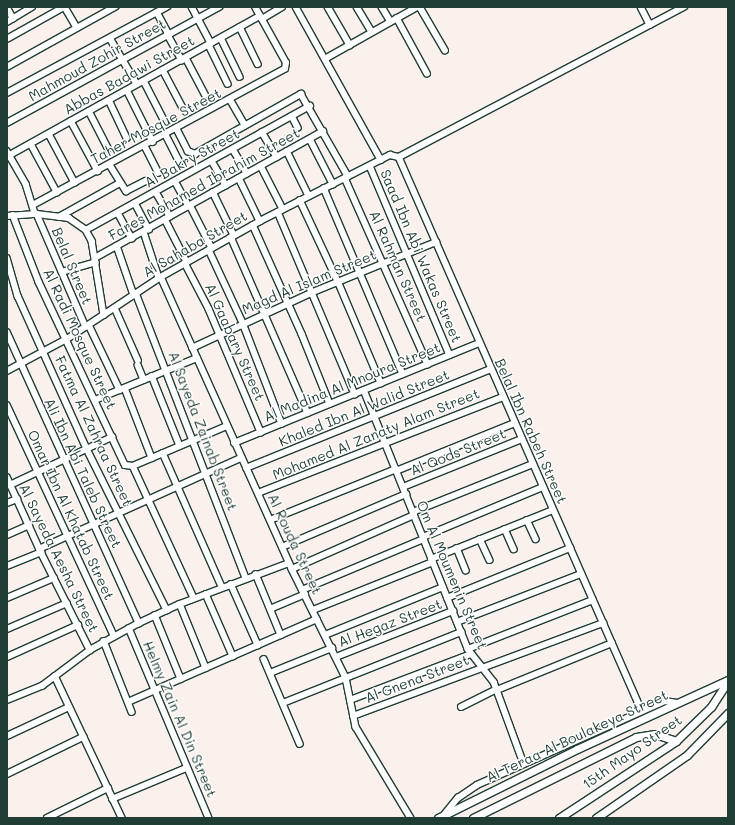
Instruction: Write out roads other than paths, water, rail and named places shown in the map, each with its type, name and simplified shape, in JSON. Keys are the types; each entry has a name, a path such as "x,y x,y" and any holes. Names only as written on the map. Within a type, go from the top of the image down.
{"street":[{"path":"7,7 13,18"},
{"path":"7,22 32,7"},
{"path":"7,38 64,7 77,28"},
{"path":"7,67 115,7"},
{"path":"7,93 167,7"},
{"path":"192,7 228,84"},
{"name":"Mahmoud Zohir Street","path":"7,122 123,61 219,7"},
{"path":"256,7 261,18"},
{"name":"Abbas Badawi Street","path":"8,153 31,144 240,27 282,7"},
{"path":"296,7 381,160"},
{"path":"328,7 350,45"},
{"path":"357,7 372,32"},
{"path":"382,7 391,22"},
{"path":"325,59 391,22 409,9 417,7"},
{"path":"420,7 445,50"},
{"path":"641,7 650,25"},
{"name":"Al Sahaba Street","path":"7,371 67,339 160,277 280,210 390,155 400,158 684,7"},
{"path":"157,12 169,35 205,94"},
{"name":"Taher Mosque Street","path":"33,205 166,135 285,69 286,64 261,18"},
{"path":"397,18 426,73"},
{"path":"240,27 258,64"},
{"path":"110,38 137,84"},
{"path":"221,38 240,77"},
{"path":"163,70 182,106"},
{"path":"144,81 163,118"},
{"path":"127,90 153,142"},
{"name":"Al Rahman Street","path":"245,125 298,95 304,96 346,177 428,364"},
{"path":"177,129 188,151 195,154 245,125 230,99"},
{"path":"109,100 127,138"},
{"name":"Al Bakry Street","path":"86,230 310,106"},
{"path":"89,111 108,148"},
{"path":"292,116 298,128"},
{"path":"70,121 98,171"},
{"name":"Fares Mohamed Ibrahim Street","path":"62,272 96,260 117,246 189,205 323,131"},
{"path":"262,132 277,157"},
{"path":"48,134 75,182"},
{"path":"166,135 180,162"},
{"path":"310,139 333,184"},
{"path":"31,144 57,192"},
{"path":"145,146 159,172"},
{"path":"233,149 247,173"},
{"path":"287,151 309,196"},
{"name":"Belal Street","path":"8,153 26,184 36,214 62,272 87,326 122,389 152,458"},
{"name":"Belal Ibn Rabeh Street","path":"400,158 479,343 642,711"},
{"path":"212,160 226,185"},
{"path":"110,165 126,191 146,181"},
{"path":"261,166 355,394"},
{"name":"Saad Ibn Abi Wakas Street","path":"370,166 450,355"},
{"path":"239,178 260,221"},
{"path":"174,181 189,205 243,323 282,424"},
{"path":"59,217 120,183"},
{"path":"324,188 403,374"},
{"name":"Al Gaabary Street","path":"156,192 186,263 220,334 261,432"},
{"path":"213,192 266,312 308,413"},
{"path":"300,200 338,281 381,383"},
{"path":"135,203 149,229"},
{"path":"118,213 132,238"},
{"path":"9,215 36,214 59,217 74,220 86,230 96,260 104,315"},
{"name":"Al Radi Mosque Street","path":"9,215 125,465 133,466"},
{"path":"253,225 288,302 330,404"},
{"name":"Al Rouda Street","path":"144,232 160,277 234,443 292,569 346,678 356,727 410,818"},
{"name":"Magd Al Islam Street","path":"192,348 288,302 436,242"},
{"name":"Al Sayeda Zainab Street","path":"117,246 135,294 168,370 246,578"},
{"name":"Fatma Al Zahraa Street","path":"7,258 18,296 88,449 167,610"},
{"path":"115,308 144,380"},
{"name":"Ali Ibn Abi Taleb Street","path":"7,332 63,461 139,623"},
{"name":"Al Madina Al Mnoura Street","path":"234,443 479,343"},
{"path":"95,400 197,358"},
{"name":"Khaled Ibn Al Walid Street","path":"246,468 491,369"},
{"path":"152,376 180,446"},
{"name":"Om Al Moumenin Street","path":"364,390 469,651 484,667 497,690 524,764"},
{"name":"Mohamed Al Zanaty Alam Street","path":"258,493 503,396"},
{"name":"Omar Ibn Al Khatab Street","path":"7,405 37,473 114,636"},
{"path":"270,520 515,423"},
{"path":"194,598 133,466 227,426"},
{"path":"10,484 37,473 112,437"},
{"name":"Al Qods Street","path":"402,487 522,439"},
{"path":"163,454 222,587"},
{"path":"7,566 67,535 241,458"},
{"path":"292,569 413,513 533,464"},
{"name":"Al Sayeda Aesha Street","path":"7,477 40,550 90,650"},
{"path":"270,608 423,538 543,487"},
{"path":"282,547 406,494"},
{"path":"7,503 17,499"},
{"path":"313,610 457,548 553,510"},
{"path":"528,520 536,539"},
{"path":"7,534 29,525"},
{"path":"505,529 514,549"},
{"path":"480,539 490,560"},
{"path":"457,548 466,570"},
{"path":"447,598 570,548"},
{"path":"7,700 42,686 104,641 155,615 194,598 289,562"},
{"path":"256,574 281,635"},
{"path":"457,622 581,574"},
{"path":"7,598 54,578"},
{"path":"231,584 258,645"},
{"path":"325,635 443,587"},
{"path":"206,594 233,656"},
{"path":"350,700 592,600"},
{"path":"7,629 66,603"},
{"path":"180,604 206,668"},
{"name":"Al Hegaz Street","path":"336,657 453,611"},
{"path":"155,615 181,679"},
{"path":"128,702 317,619"},
{"name":"Al Gnena Street","path":"353,716 603,623"},
{"path":"7,657 78,625"},
{"name":"Helmy Zain Al Din Street","path":"129,628 186,768 209,818"},
{"path":"283,703 461,632"},
{"name":"Al Sayeda Aesha Street","path":"104,641 132,712"},
{"path":"461,707 497,690 612,643"},
{"path":"270,673 332,648"},
{"path":"264,659 300,744"},
{"path":"55,676 122,818"},
{"name":"Al Teraa Al Boulakeya Street","path":"441,816 677,703 728,681"},
{"name":"15th Mayo Street","path":"559,818 676,741 711,707 728,681"},
{"path":"441,816 469,789 665,701 677,703"},
{"path":"7,736 69,707"},
{"path":"596,818 686,756 728,713"},
{"name":"Al Teraa Al Boulakeya Street","path":"473,818 636,737 655,734 676,741"},
{"path":"7,774 84,737"},
{"path":"112,799 186,768"},
{"path":"48,818 108,788"}]}
